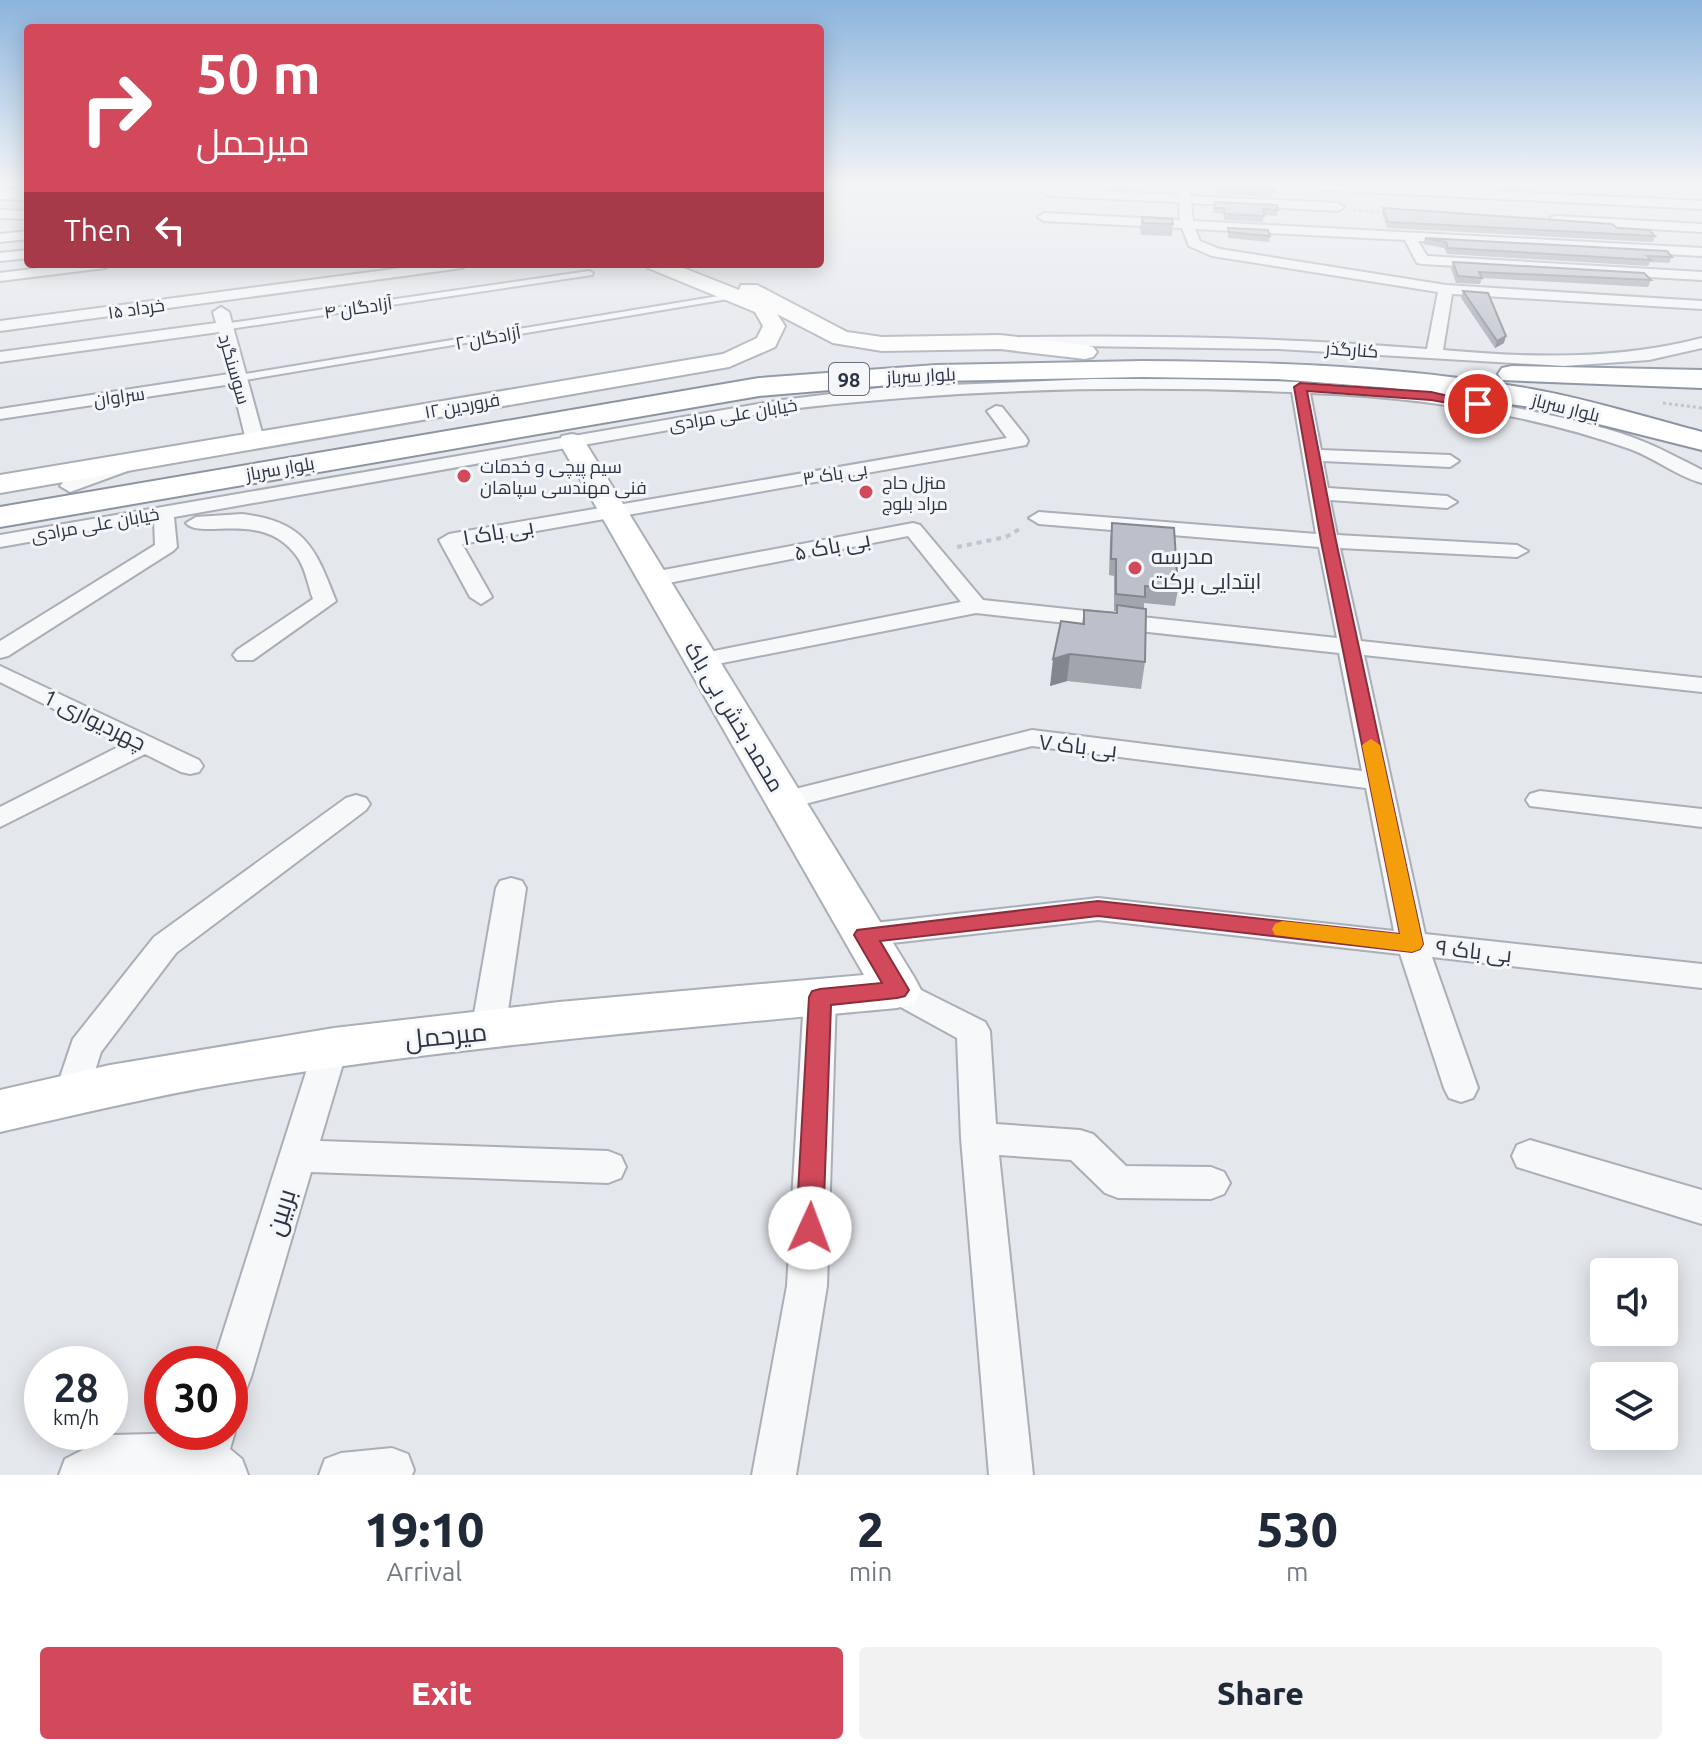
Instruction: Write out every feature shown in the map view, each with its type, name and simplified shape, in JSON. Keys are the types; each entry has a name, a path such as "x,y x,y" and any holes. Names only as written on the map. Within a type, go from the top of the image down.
{"highway":[{"name":"بلوار سرباز","path":"0,498 660,383 862,362 1085,352 1288,351 1499,373 1702,379"},
{"name":"بلوار سرباز","path":"0,517 759,387 853,378 1005,371 1391,379 1477,389 1573,407 1702,439"},
{"name":"98","path":"1702,379 1683,386 1673,396 1673,409 1684,424 1702,439"}],"street":[{"path":"0,257 20,255"},
{"path":"1229,255 1446,289 1702,305"},
{"path":"1419,255 1422,260 1702,276"},
{"path":"1592,255 1602,270"},
{"path":"0,277 73,268"},
{"name":"۱۵ خرداد","path":"0,326 432,268"},
{"name":"۱۲ فروردین","path":"0,484 729,360 767,342 774,326 763,308 737,295 663,268"},
{"path":"688,268 772,300 841,338 882,344 1000,342 1085,352"},
{"path":"1552,296 1547,286 1582,284 1576,269"},
{"path":"1434,356 1446,289"},
{"name":"سوسنگرد","path":"218,297 223,327 255,440"},
{"path":"0,357 223,327"},
{"name":"کنارگذر","path":"1000,342 1129,340 1288,351 1560,362 1661,354 1702,343"},
{"name":"سراوان","path":"0,414 239,378"},
{"name":"خیابان علی مرادی","path":"0,541 131,518 164,519 782,405 880,393 1229,378 1300,387 1431,396 1522,414 1639,446 1702,477"},
{"path":"1300,387 1328,541 1412,944 1461,1088"},
{"name":"بی باک ۳","path":"612,510 1019,441 996,411"},
{"name":"محمد بخش بی باک","path":"572,442 897,990"},
{"path":"1312,455 1450,461"},
{"path":"70,486 133,462"},
{"path":"1319,493 1447,502"},
{"name":"بی باک ۱","path":"481,597 449,540 612,510"},
{"path":"0,528 131,518"},
{"path":"1039,518 1328,541 1517,551"},
{"path":"0,651 166,547 164,519 227,519 259,521 276,529 307,555 325,601 245,655"},
{"name":"بی باک ۵","path":"653,579 913,529 976,606"},
{"path":"702,660 976,606 1702,685"},
{"name":"چهردیواری 1","path":"0,673 190,766"},
{"name":"بی باک ۷","path":"785,800 1032,738 1378,781"},
{"path":"0,818 145,744"},
{"path":"1540,800 1702,818"},
{"path":"73,1092 85,1048 165,945 356,804"},
{"path":"488,1031 511,888"},
{"name":"بی باک ۹","path":"865,935 1098,909 1702,976"},
{"path":"897,990 973,1031 979,1138 1011,1475"},
{"name":"میرحمل","path":"0,1111 73,1092 331,1047 897,990"},
{"path":"774,1475 807,1286 820,997"},
{"name":"بربین","path":"239,1346 331,1047"},
{"path":"979,1138 1080,1145 1118,1182 1211,1183"},
{"path":"297,1156 608,1167"},
{"path":"1530,1156 1702,1207"},
{"path":"81,1475 112,1457 215,1455"},
{"path":"341,1475 392,1470"}],"lane":[{"name":"آزادگان ۴","path":"223,327 589,273"},
{"name":"آزادگان ۲","path":"239,378 737,295"}],"path":[{"path":"932,552 1006,537 1039,518"}],"building":[{"path":"1564,255 1670,255 1672,257 1647,256 1651,260"},
{"path":"1453,262 1644,273 1651,280 1479,272 1482,278 1458,276"},
{"path":"1463,291 1488,293 1506,336 1497,341"},
{"name":"مدرسه ابتدایی برکت","path":"1112,523 1174,528 1178,589 1145,586 1145,597 1116,594 1116,559 1111,559"},
{"path":"1117,605 1146,609 1145,662 1070,654 1053,659 1061,621 1084,624 1084,610 1117,613"}],"slow traffic":[{"path":"1282,929 1412,944 1371,745"}],"place":[{"name":"سیم پیچی و خدمات فنی مهندسی سپاهان","path":"464,476"},
{"name":"منزل حاج مراد بلوچ","path":"866,492"},
{"name":"مدرسه ابتدایی برکت","path":"1135,568"}],"route":[{"path":"810,1228 820,997 897,990 865,935 1098,909 1412,944 1328,541 1300,387 1369,390 1478,404"}]}
